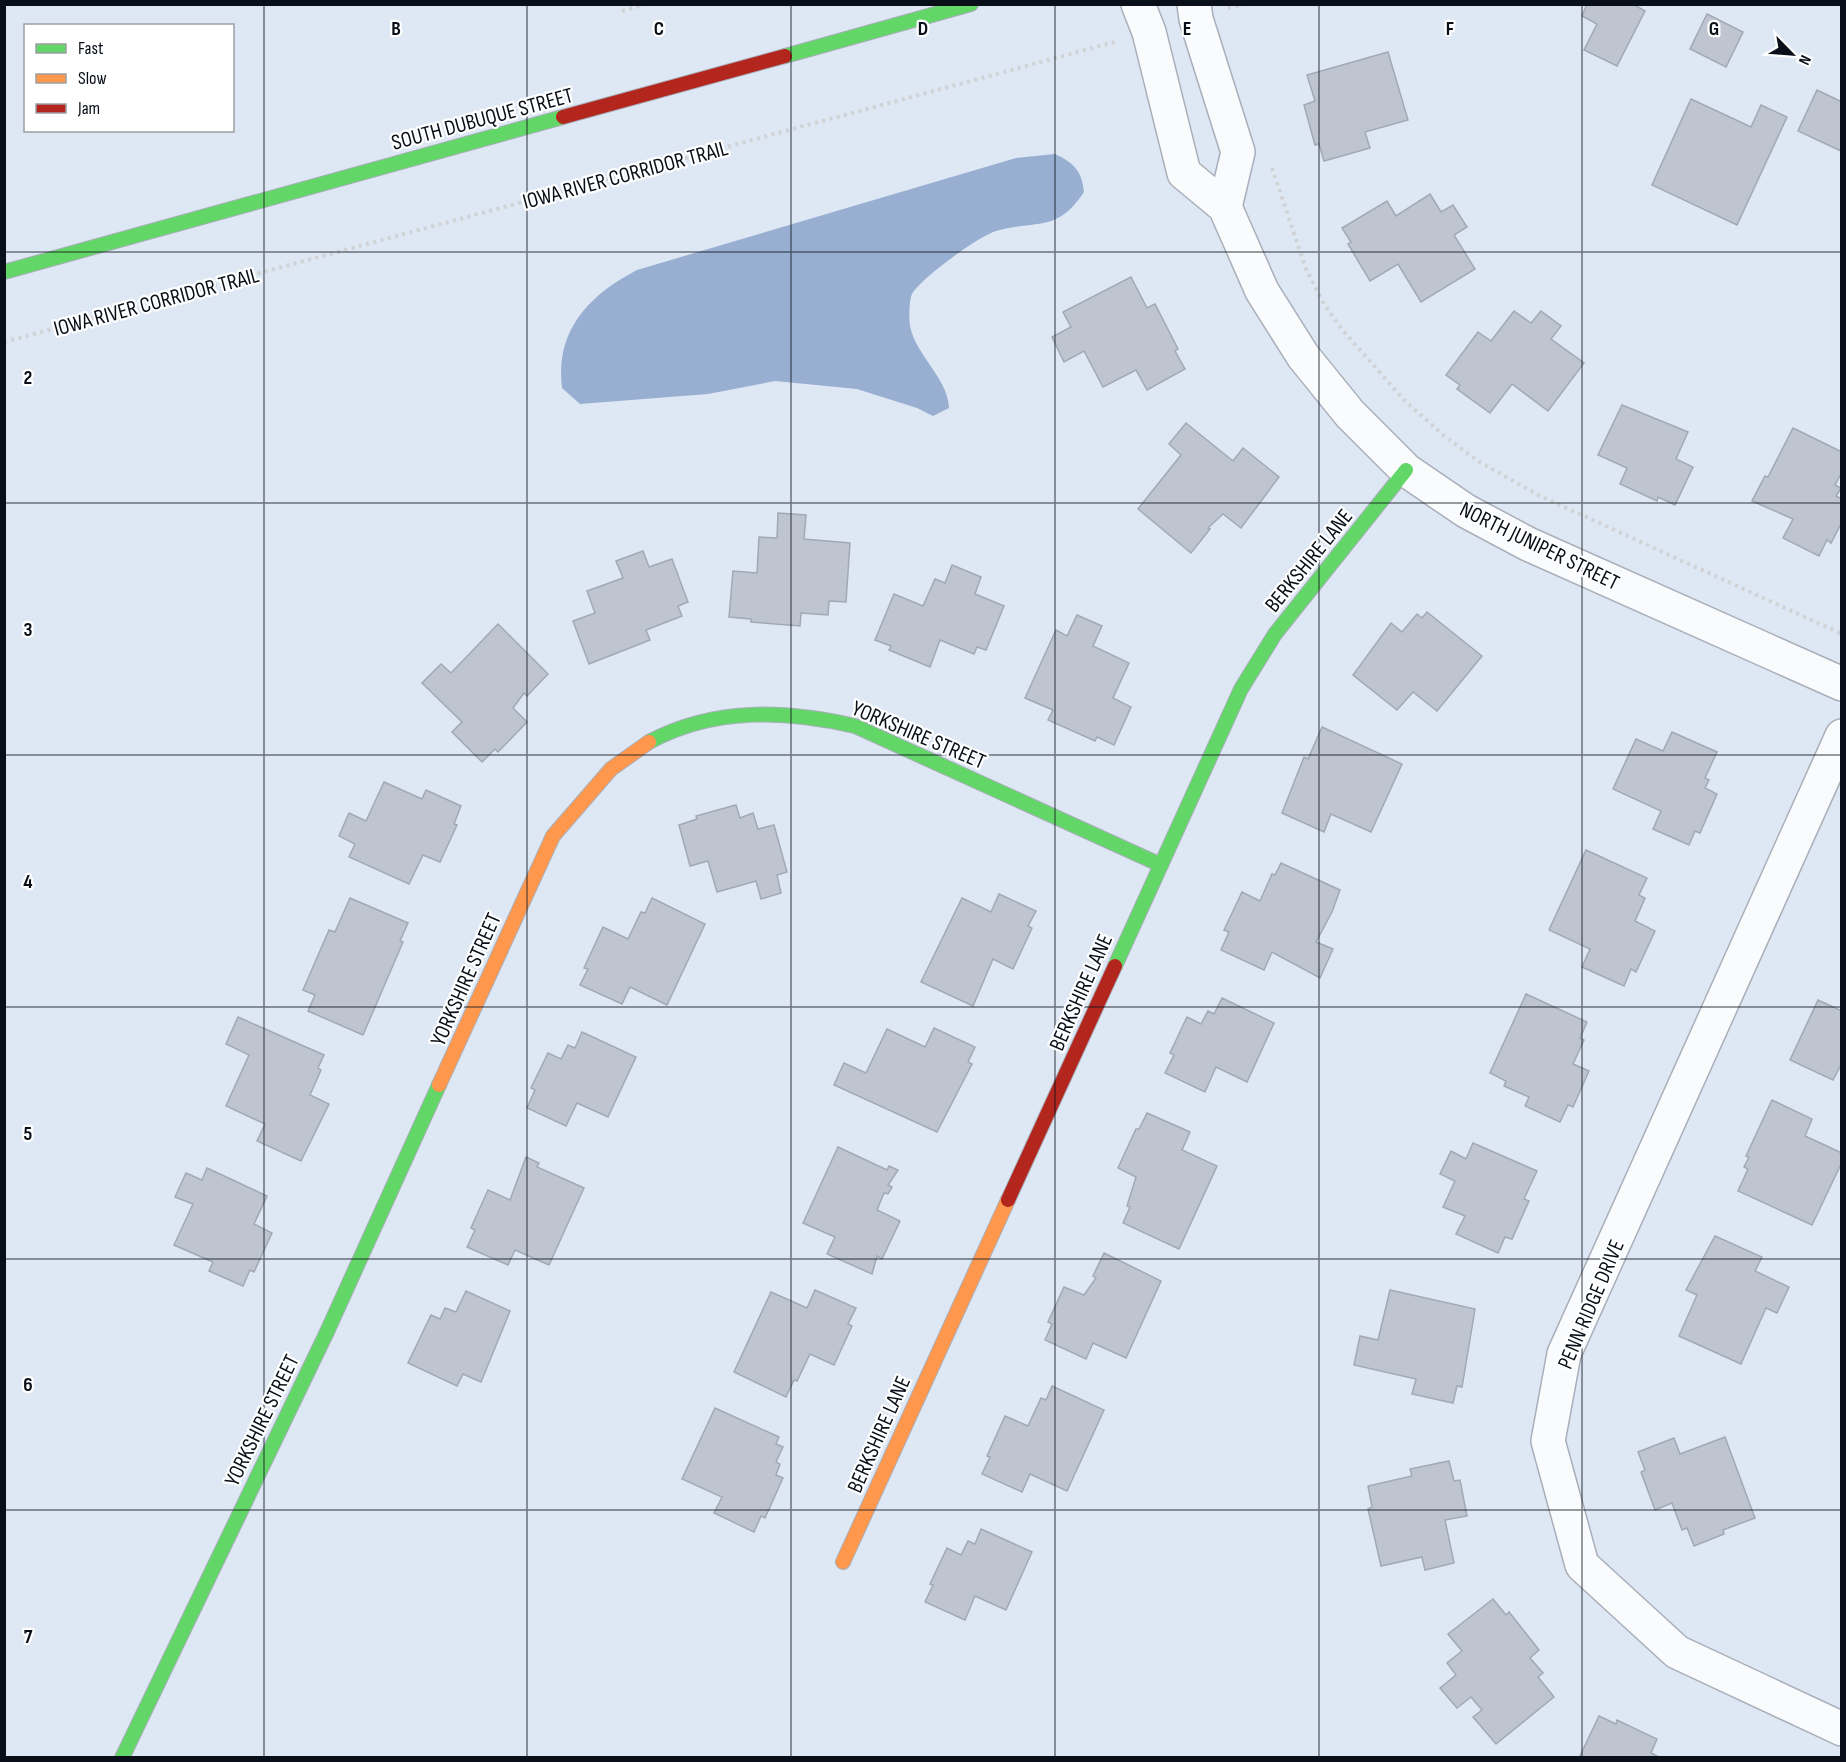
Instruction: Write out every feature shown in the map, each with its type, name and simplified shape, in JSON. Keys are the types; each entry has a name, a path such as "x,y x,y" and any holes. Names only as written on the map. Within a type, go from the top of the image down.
{"street":[{"name":"SOUTH DUBUQUE STREET","path":"4,272 971,4"},
{"path":"1195,12 1238,152 1225,207"},
{"name":"NORTH JUNIPER STREET","path":"1144,18 1184,173 1225,207 1262,291 1303,356 1350,414 1406,470 1466,511 1528,544 1842,684"},
{"name":"BERKSHIRE LANE","path":"843,1562 1241,689 1275,634 1406,470"},
{"name":"YORKSHIRE STREET","path":"122,1758 326,1334 553,836 584,796 621,761 658,738 706,719 750,713 802,715 855,726 1161,865"},
{"name":"PENN RIDGE DRIVE","path":"1842,736 1564,1354 1548,1441 1582,1565 1677,1652 1842,1729"}],"path":[{"path":"622,11 648,4"},
{"path":"1195,12 1245,4"},
{"path":"1228,8 1231,20"},
{"name":"IOWA RIVER CORRIDOR TRAIL","path":"4,342 1144,18"},
{"path":"1271,163 1306,269 1328,310 1339,326 1404,400 1443,435 1478,461 1538,495 1842,634"}],"water":[{"path":"1055,154 1072,164 1081,178 1084,192 1074,205 1055,220 988,234 938,268 912,294 909,319 913,337 938,377 949,408 933,416 917,408 857,389 775,381 708,394 580,404 562,388 561,367 564,349 579,317 604,291 637,270 1016,158"}],"building":[{"path":"1587,4 1633,4 1645,11 1617,66 1584,50 1597,24 1582,16"},
{"path":"1707,14 1743,32 1726,67 1690,49"},
{"path":"1388,52 1408,120 1365,132 1370,148 1324,161 1319,144 1315,145 1304,105 1315,101 1307,75"},
{"path":"1817,90 1842,102 1841,151 1798,131"},
{"path":"1691,99 1751,127 1761,105 1787,117 1737,225 1652,185"},
{"path":"1430,194 1441,212 1453,205 1467,227 1454,235 1475,269 1421,302 1398,264 1370,281 1348,244 1351,242 1342,228 1387,201 1396,216"},
{"path":"1131,277 1147,308 1155,304 1178,349 1175,351 1185,369 1147,390 1136,370 1103,387 1084,351 1064,362 1052,337 1071,327 1063,312"},
{"path":"1514,311 1531,323 1541,311 1561,326 1551,339 1584,363 1548,411 1512,384 1490,413 1457,389 1460,385 1446,375 1478,332 1491,341"},
{"path":"1622,405 1688,432 1676,459 1693,467 1675,505 1658,497 1657,501 1620,484 1627,468 1598,455"},
{"path":"1186,423 1233,461 1243,448 1279,477 1241,528 1223,514 1208,528 1210,529 1191,553 1138,509 1181,455 1169,444"},
{"path":"1793,428 1842,452 1842,472 1835,485 1841,488 1836,496 1842,499 1842,522 1831,543 1827,540 1819,556 1783,538 1793,519 1752,501 1765,476 1768,477"},
{"path":"778,513 806,515 804,539 850,543 846,602 829,601 828,615 801,613 800,626 751,622 751,619 729,617 733,571 757,573 759,537 777,538"},
{"path":"643,551 649,567 672,559 688,602 678,606 682,616 646,630 650,640 589,664 573,621 595,613 587,591 623,578 616,561"},
{"path":"952,565 981,577 975,594 1004,606 986,650 977,647 974,654 940,640 930,667 889,650 891,646 875,640 894,594 923,606 935,579 945,583"},
{"path":"1427,612 1482,656 1437,711 1413,692 1397,710 1353,675 1391,623 1402,632 1417,614 1422,618"},
{"path":"1077,615 1102,626 1093,646 1129,663 1113,698 1131,707 1114,745 1097,737 1095,741 1048,720 1053,710 1025,698 1056,630 1067,636"},
{"path":"498,624 548,674 527,696 524,693 513,708 527,722 498,752 495,749 482,762 452,732 462,722 422,683 441,664 451,673"},
{"path":"1322,727 1402,764 1371,832 1331,814 1324,832 1282,813 1304,757 1308,759"},
{"path":"1672,732 1717,752 1705,778 1709,780 1705,788 1717,794 1700,833 1695,831 1689,845 1653,829 1661,811 1613,789 1636,739 1663,751"},
{"path":"384,782 422,799 426,790 461,806 454,824 457,825 440,862 423,855 409,884 349,857 355,844 339,836 349,813 366,821"},
{"path":"736,805 740,818 753,813 758,829 774,825 787,872 777,875 781,893 761,899 756,881 717,892 708,861 690,866 679,825 697,819 696,816"},
{"path":"1586,850 1647,878 1639,895 1645,898 1635,921 1655,931 1636,972 1631,969 1624,986 1582,967 1590,949 1549,930"},
{"path":"1281,863 1340,890 1332,912 1316,942 1333,949 1320,978 1272,952 1264,970 1221,950 1229,932 1224,930 1242,892 1260,901 1272,874 1275,875"},
{"path":"999,894 1036,911 1028,926 1032,928 1013,969 993,959 973,1006 921,982 962,898 991,912"},
{"path":"350,898 408,923 400,941 403,942 363,1035 308,1011 315,995 303,990 329,930 335,932"},
{"path":"652,898 705,924 667,1005 630,987 622,1004 580,985 588,969 584,968 603,927 628,939 641,912 645,913"},
{"path":"1526,994 1587,1022 1580,1038 1584,1040 1573,1064 1589,1071 1573,1107 1568,1105 1560,1122 1525,1106 1529,1097 1504,1086 1506,1081 1490,1073"},
{"path":"1222,998 1274,1023 1247,1082 1216,1067 1205,1092 1165,1073 1174,1055 1170,1053 1187,1017 1201,1024 1208,1011 1214,1014"},
{"path":"1818,1000 1842,1011 1842,1063 1833,1080 1790,1060"},
{"path":"238,1017 324,1055 318,1068 321,1070 310,1095 329,1104 301,1161 257,1141 265,1124 226,1106 249,1055 226,1044"},
{"path":"934,1028 975,1047 968,1062 972,1064 937,1132 834,1085 844,1063 866,1073 887,1029 925,1047"},
{"path":"582,1032 636,1057 608,1117 577,1103 566,1126 527,1108 535,1090 531,1088 548,1053 561,1059 568,1045 575,1048"},
{"path":"1772,1100 1812,1119 1805,1136 1842,1153 1842,1162 1812,1225 1738,1191 1748,1169 1744,1167 1749,1157 1746,1156"},
{"path":"1147,1113 1190,1132 1182,1150 1217,1166 1179,1249 1123,1223 1130,1207 1127,1206 1136,1177 1118,1168 1136,1129 1139,1129"},
{"path":"1473,1143 1537,1171 1524,1199 1529,1201 1512,1239 1505,1237 1498,1253 1456,1234 1465,1216 1443,1207 1455,1181 1440,1174 1451,1151 1466,1159"},
{"path":"838,1147 887,1170 889,1166 898,1170 888,1185 892,1187 888,1194 884,1193 877,1210 900,1221 882,1259 877,1256 872,1274 827,1254 835,1237 803,1223"},
{"path":"526,1157 539,1163 537,1167 584,1188 549,1265 515,1250 508,1265 467,1247 475,1230 471,1228 488,1190 510,1200"},
{"path":"207,1168 267,1196 254,1224 272,1233 254,1272 250,1270 243,1286 209,1271 213,1262 174,1245 193,1204 175,1197 186,1173 202,1180"},
{"path":"1715,1236 1762,1257 1755,1271 1789,1287 1777,1313 1766,1308 1741,1364 1679,1336 1697,1295 1686,1290"},
{"path":"1104,1253 1161,1281 1126,1358 1093,1343 1086,1359 1045,1340 1052,1324 1048,1322 1064,1287 1084,1295 1096,1278 1093,1276"},
{"path":"815,1290 856,1308 848,1324 852,1326 834,1365 810,1354 797,1381 794,1380 786,1397 734,1372 771,1292 807,1308"},
{"path":"1390,1290 1475,1309 1462,1387 1457,1386 1453,1403 1412,1394 1416,1379 1354,1365 1360,1336 1378,1340"},
{"path":"466,1291 510,1311 481,1382 463,1374 457,1386 408,1363 431,1315 440,1319 445,1308 456,1312"},
{"path":"1052,1386 1104,1410 1067,1491 1030,1474 1022,1492 982,1474 990,1457 987,1456 1005,1416 1028,1426 1041,1398 1046,1400"},
{"path":"715,1408 779,1437 776,1444 783,1447 776,1462 780,1464 776,1475 783,1478 765,1518 761,1516 754,1532 714,1513 722,1497 682,1479"},
{"path":"1725,1437 1755,1518 1723,1530 1724,1534 1694,1546 1687,1528 1682,1530 1672,1503 1655,1510 1641,1472 1645,1470 1638,1452 1674,1438 1680,1454"},
{"path":"1449,1461 1454,1481 1460,1480 1467,1516 1445,1520 1454,1563 1425,1570 1422,1557 1381,1566 1368,1509 1372,1507 1368,1486 1412,1476 1410,1469"},
{"path":"981,1529 1032,1552 1006,1610 975,1596 965,1620 925,1602 933,1585 930,1584 947,1548 961,1555 968,1541 975,1544"},
{"path":"1493,1599 1506,1615 1509,1612 1539,1650 1530,1658 1543,1673 1538,1677 1554,1697 1496,1744 1473,1717 1482,1710 1471,1697 1457,1708 1440,1688 1456,1675 1447,1663 1462,1651 1448,1634"},
{"path":"1599,1716 1616,1724 1617,1720 1657,1739 1651,1753 1661,1758 1579,1758"}],"traffic: fast":[{"path":"785,56 971,4"},
{"path":"4,272 563,117"},
{"path":"1115,966 1241,689 1275,634 1406,470"},
{"path":"649,742 699,722 724,717 776,715 855,726 1161,865"},
{"path":"122,1758 326,1334 439,1085"}],"traffic: slow":[{"path":"439,1085 553,836 611,769 649,742"},
{"path":"843,1562 1008,1200"}],"traffic: jam":[{"path":"563,117 785,56"},
{"path":"1008,1200 1115,966"}]}
